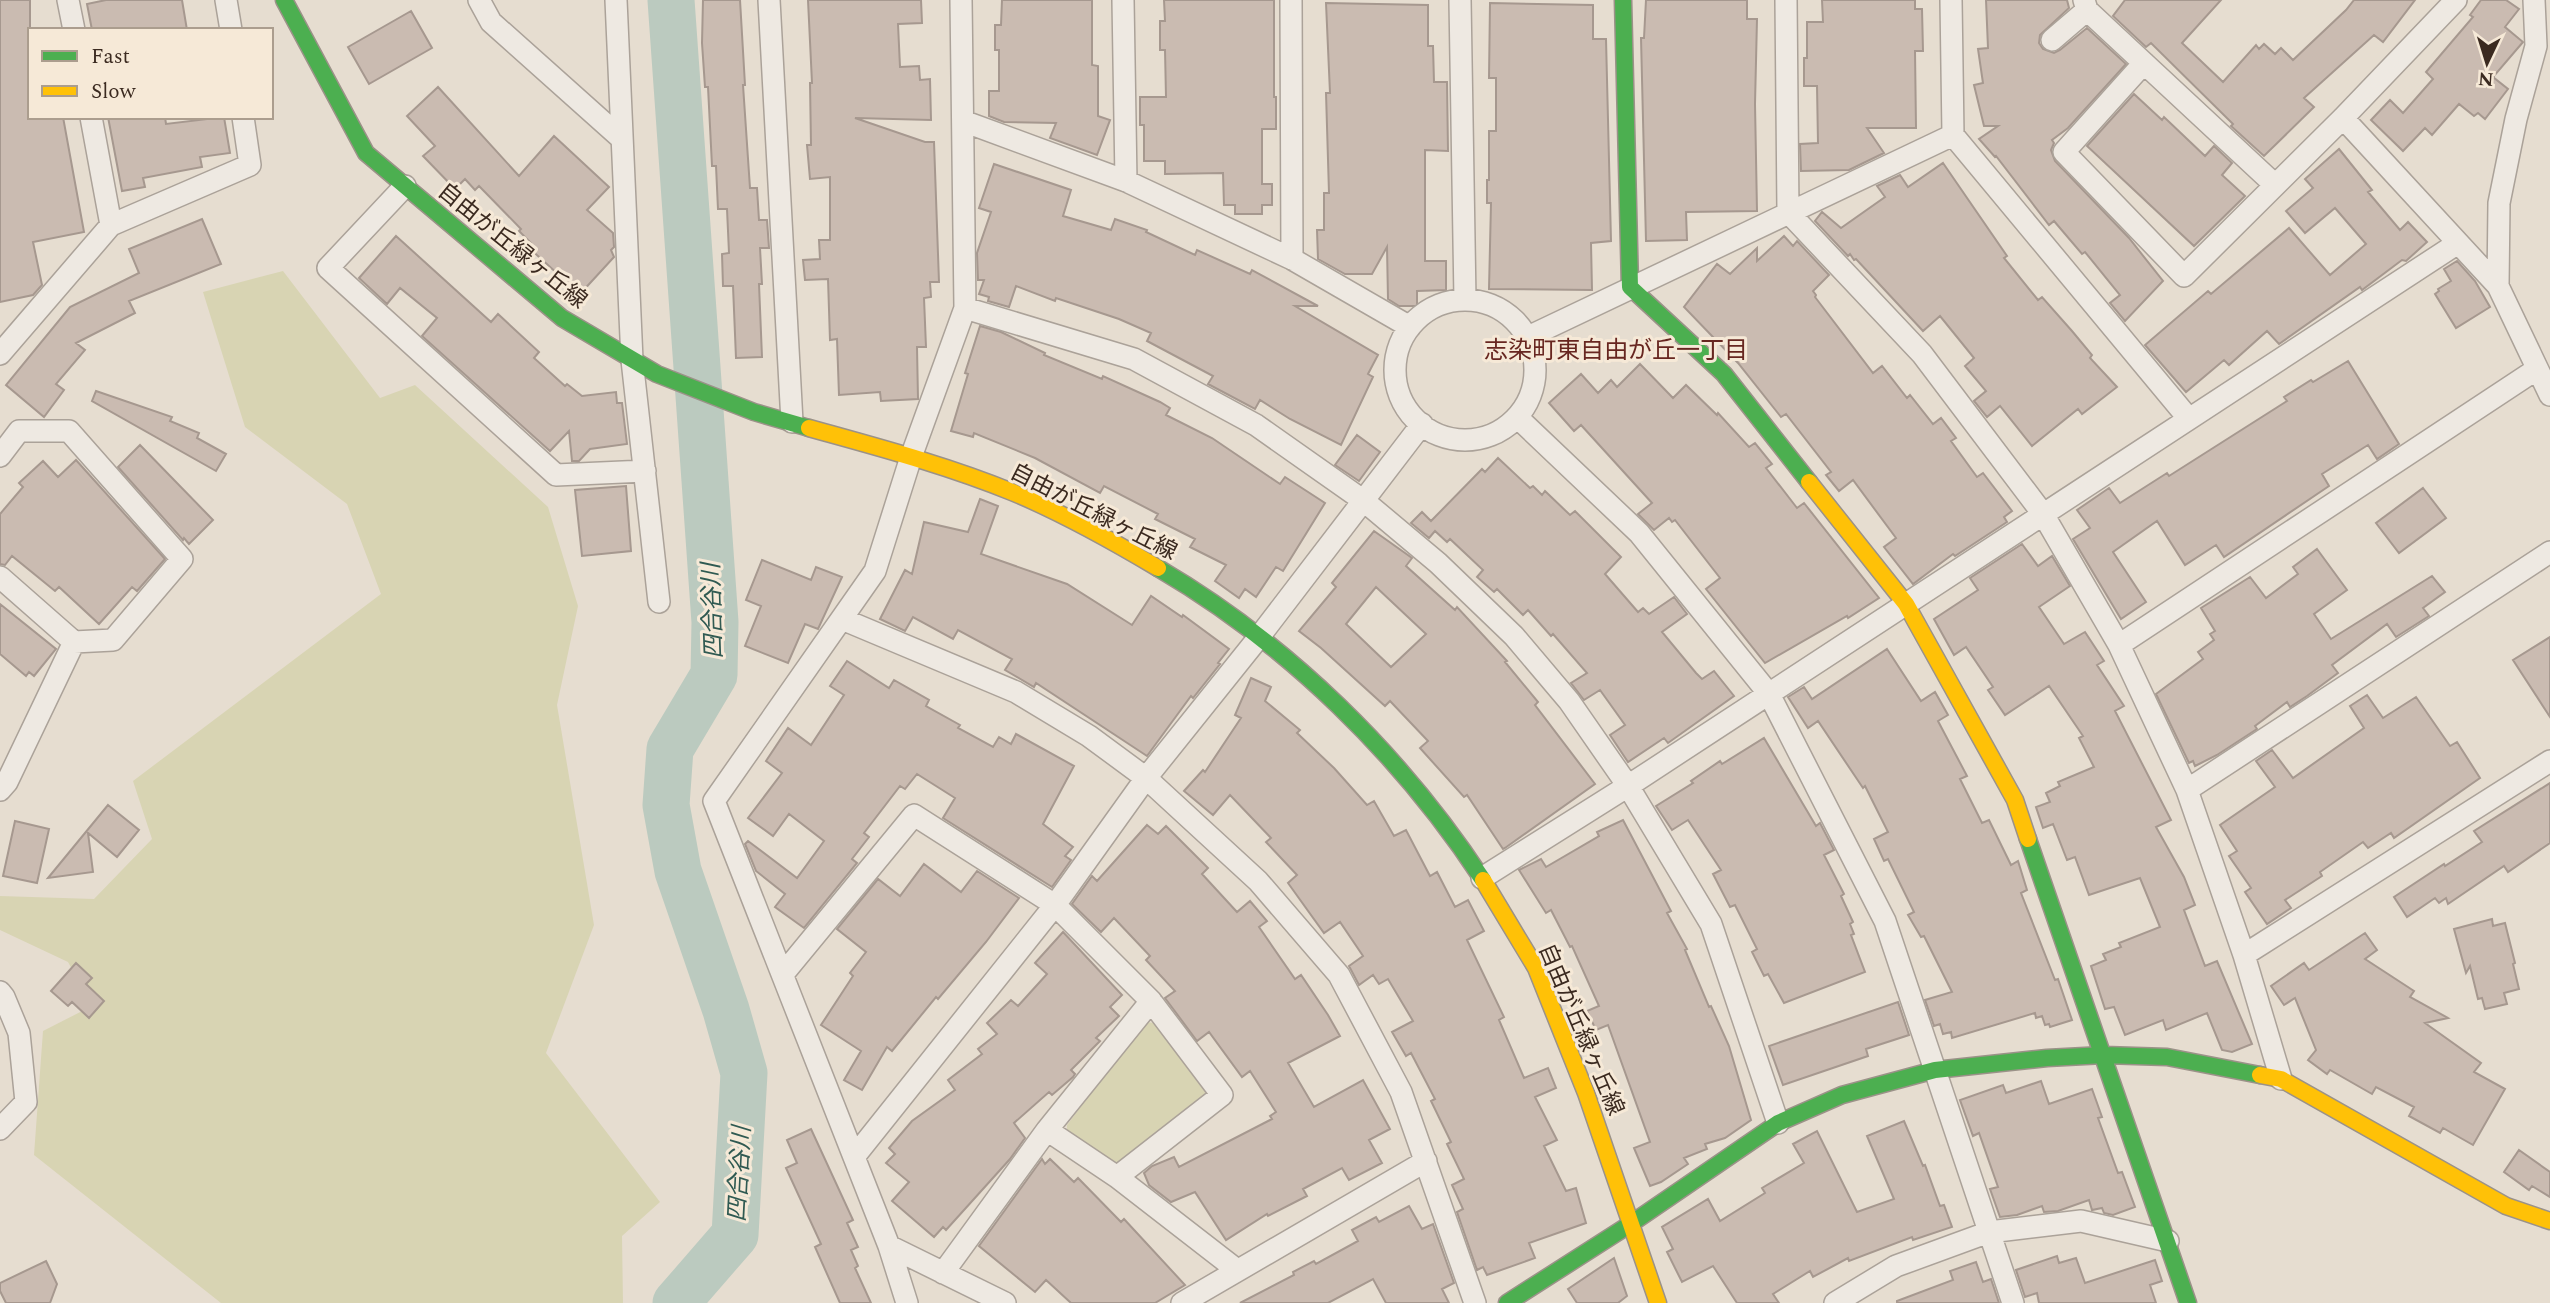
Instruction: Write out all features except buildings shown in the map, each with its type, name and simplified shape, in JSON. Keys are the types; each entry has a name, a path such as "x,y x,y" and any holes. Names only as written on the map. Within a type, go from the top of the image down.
{"street":[{"path":"68,0 74,28"},
{"path":"226,0 231,28"},
{"name":"自由が丘緑ヶ丘線","path":"284,0 366,153 562,318 657,374 754,412 911,457 1012,492 1106,537 1184,583 1313,682 1427,800 1482,878 1536,968 1586,1093 1658,1303"},
{"path":"479,0 491,22 622,138"},
{"path":"616,0 632,360 659,602"},
{"path":"769,0 792,422"},
{"path":"907,1303 889,1246 714,801 875,571 911,457 965,308 961,0"},
{"path":"1123,0 1126,181"},
{"path":"1291,0 1292,259"},
{"path":"1460,0 1465,300"},
{"path":"1623,0 1630,287 1724,374 1906,604 2015,800 2188,1303"},
{"path":"1786,0 1788,212 1922,354 2043,514 2119,645 2187,790 2244,955 2281,1079"},
{"path":"1951,0 1953,135 2189,419"},
{"path":"2144,63 2064,152 2184,276 2343,118 2456,0"},
{"path":"2498,286 2499,203 2516,119 2536,46 2534,0"},
{"path":"2052,40 2086,5 2274,184"},
{"path":"2343,118 2498,286 2550,395"},
{"path":"91,119 111,225"},
{"path":"0,354 111,225 250,165 243,119"},
{"path":"963,121 1126,181 1292,259 1410,327"},
{"path":"1526,338 1953,135"},
{"path":"405,186 327,268 556,475 645,471"},
{"path":"1482,878 1628,786 2458,243"},
{"path":"1465,300 1488,304 1508,315 1533,352 1535,375 1530,397 1517,417 1500,431 1478,439 1455,439 1433,433 1414,419 1401,399 1395,377 1396,354 1410,327 1421,315 1442,304 1465,300"},
{"path":"965,308 1134,359 1256,425 1364,501 1438,563 1514,636 1569,701 1628,786 1711,924 1778,1123"},
{"path":"2119,645 2538,369"},
{"path":"1517,417 1639,533 1769,694 1885,921 2013,1303"},
{"path":"854,1157 1055,905 1146,778 1259,638 1422,424"},
{"path":"0,456 19,431 69,431 183,559 113,640 74,642 0,577"},
{"path":"2187,790 2550,552"},
{"path":"842,619 1016,692 1089,736 1146,778 1258,881 1339,975 1401,1092 1475,1303"},
{"path":"0,790 7,782 74,642"},
{"path":"2244,955 2550,761"},
{"path":"783,974 914,815 1055,905 1151,1001 1222,1096 1117,1177"},
{"path":"0,992 19,1033 26,1102 0,1129"},
{"path":"943,1273 1047,1130 1151,1001"},
{"path":"1507,1303 1632,1223 1778,1123 1842,1095 1935,1070 2104,1055 2167,1056 2281,1079 2506,1206 2550,1221"},
{"path":"1047,1130 1117,1177 1237,1270"},
{"path":"1182,1303 1426,1161"},
{"path":"1840,1302 1895,1266 1989,1232 2081,1222 2168,1241"},
{"path":"889,1246 1005,1303"}],"shaded area":[{"path":"283,271 380,398 415,385 548,507 578,606 557,705 594,925 546,1053 660,1202 622,1236 623,1303 221,1303 34,1155 43,1031 92,1006 68,962 0,930 0,896 94,899 152,839 133,781 381,594 347,504 245,427 203,292"},
{"path":"1145,1022 1155,1023 1205,1092 1204,1103 1137,1154 1113,1166 1067,1133 1067,1125"}],"waterway":[{"name":"四合谷川","path":"671,0 715,622 714,675 670,749 666,805 678,871 726,1010 744,1073 735,1235 676,1303"}],"traffic: fast":[{"path":"284,0 366,153 562,318 657,374 754,412 809,428"},
{"path":"1623,0 1630,287 1724,374 1809,482"},
{"path":"1158,568 1252,631 1338,706 1416,789 1483,880"},
{"path":"2028,839 2188,1303"},
{"path":"1507,1303 1632,1223 1778,1123 1842,1095 1935,1070 2104,1055 2167,1057 2260,1075"}],"traffic: slow":[{"path":"809,428 937,465 1012,492 1086,527 1158,568"},
{"path":"1809,482 1906,604 2015,800 2028,839"},
{"path":"1483,880 1536,968 1586,1093 1658,1303"},
{"path":"2260,1075 2281,1079 2506,1206 2550,1221"}],"district":[{"name":"志染町東自由が丘一丁目","path":"1616,350"}]}
